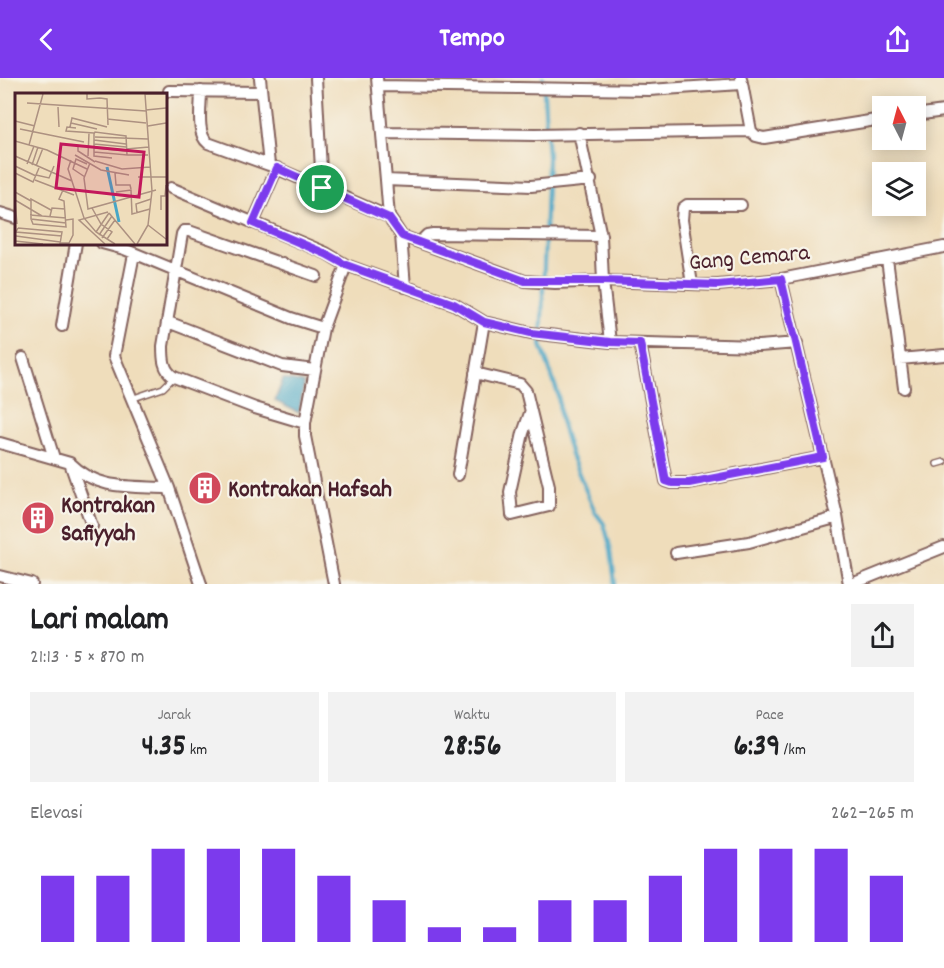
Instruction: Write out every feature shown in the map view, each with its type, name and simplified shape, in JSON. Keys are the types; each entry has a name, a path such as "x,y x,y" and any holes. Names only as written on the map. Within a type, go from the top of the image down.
{"street":[{"path":"253,223 273,167 260,78"},
{"path":"316,78 322,188"},
{"path":"389,218 378,82 532,89 649,90 741,81 751,131 756,136 764,138 872,121"},
{"path":"169,91 261,92"},
{"path":"201,91 202,132 205,141 273,167 389,218 402,236 405,287"},
{"path":"926,113 944,111"},
{"path":"382,133 535,135 751,131"},
{"path":"579,133 591,180 601,236 603,281 610,342"},
{"path":"386,180 531,186 591,180"},
{"path":"171,188 326,254 346,265 454,304 484,322 531,333 610,342 759,346 796,343"},
{"path":"692,284 682,220 683,208 687,206 741,206"},
{"path":"0,213 15,218"},
{"path":"305,423 255,408 174,377 169,373 164,360 163,346 182,234 188,231 315,276"},
{"path":"420,242 427,235 433,234 601,236"},
{"name":"Gang Cemara","path":"402,236 525,281 555,283 603,281 718,285 781,279 944,247"},
{"path":"62,326 76,244"},
{"path":"105,244 176,270 291,318 324,328"},
{"path":"134,254 114,356 169,488 201,584"},
{"path":"887,259 904,388"},
{"path":"334,584 305,436 305,423 324,328 346,265"},
{"path":"781,279 851,584 944,547"},
{"path":"168,322 282,366 315,370"},
{"path":"458,475 484,322"},
{"path":"640,343 666,481 689,483 823,457"},
{"path":"900,359 944,355"},
{"path":"23,358 54,458"},
{"path":"475,373 522,385 526,391 549,486 549,506 512,515 510,492 523,433 530,413"},
{"path":"0,443 70,463 94,481 110,485 169,488"},
{"path":"70,463 92,526"},
{"path":"676,553 749,542 837,516"},
{"path":"0,576 32,584"}],"lane":[{"path":"131,399 163,388 174,377"},
{"path":"937,464 944,462"}],"water":[{"path":"283,379 304,383 299,413 275,401"}],"waterway":[{"path":"543,78 548,158 541,345 558,394 561,421 571,455 595,512 604,524 611,550 615,584"}],"place":[{"name":"Kontrakan Hafsah","path":"205,488"},
{"name":"Kontrakan Safiyyah","path":"38,518"}],"route":[{"path":"277,168 322,188 389,218 402,236 525,281 718,285 781,279 823,457 689,483 666,481 640,343 531,333 484,322 454,304 346,265 253,223 277,168"}]}
